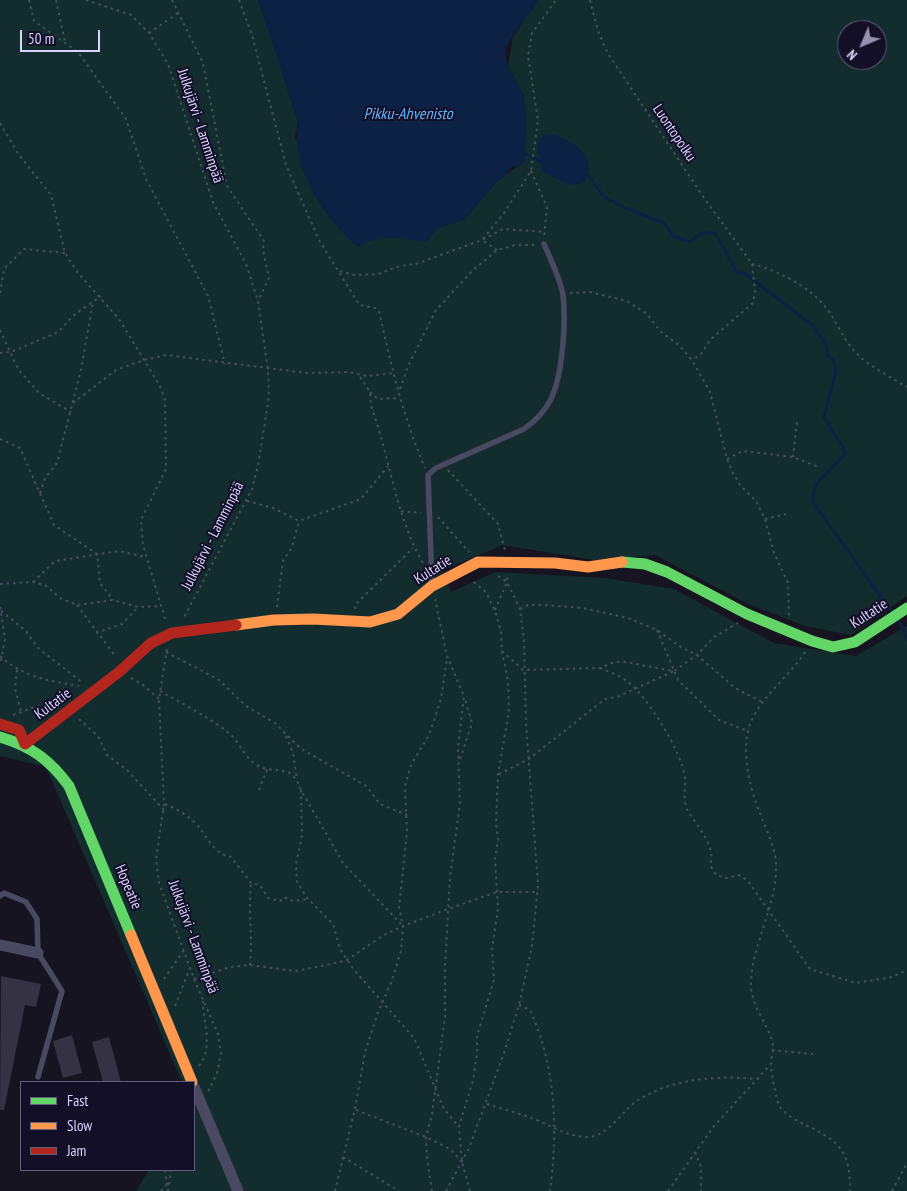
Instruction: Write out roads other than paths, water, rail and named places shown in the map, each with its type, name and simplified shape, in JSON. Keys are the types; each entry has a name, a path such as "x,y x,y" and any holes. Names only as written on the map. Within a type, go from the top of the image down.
{"street":[{"name":"Kultatie","path":"4,721 19,730 25,744 101,686 151,644 172,633 274,620 370,622 398,614 431,580 478,562 508,561 588,567 622,562 645,564 667,572 747,614 812,641 833,647 855,642 899,613"},
{"name":"Hopeatie","path":"0,737 25,744 55,764 69,786 192,1081"},
{"path":"0,945 38,953"},
{"path":"195,1089 238,1191"}],"lane":[{"path":"431,580 428,475 444,465 524,429 535,421 550,400 558,374 564,317 562,293 544,244"},
{"path":"0,896 4,893 26,902 37,919 38,953 62,991 38,1077"}],"water":[{"name":"Pikku-Ahvenisto","path":"258,0 539,0 515,32 506,51 507,64 521,91 525,105 524,162 518,167 512,166 464,220 438,228 427,242 384,238 375,239 358,247 333,222 312,191 305,175 297,140 298,122"},
{"path":"553,134 569,141 583,152 587,158 589,165 588,174 583,183 570,185 542,171 537,146 543,135"}],"waterway":[{"path":"524,153 541,162"},
{"path":"588,175 603,196 625,208 664,223 673,236 690,242 701,233 715,233 737,272 747,275 812,325 826,344 827,354 834,362 836,371 824,417 845,454 816,484 812,501 892,612"},
{"path":"897,619 907,639"}]}
